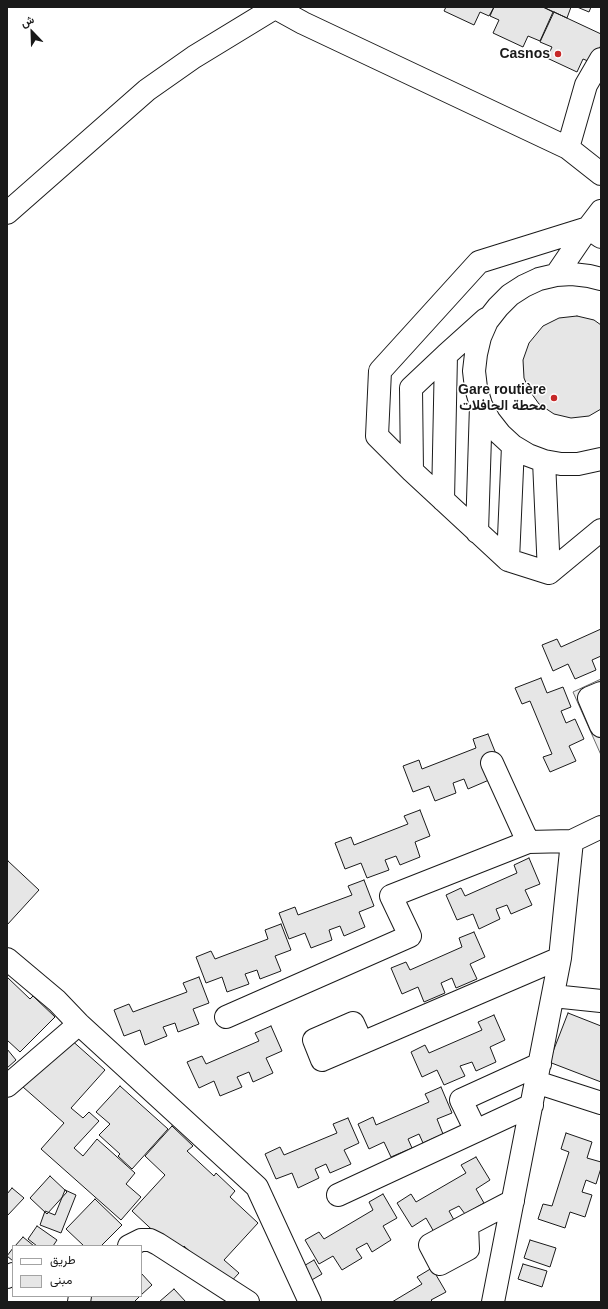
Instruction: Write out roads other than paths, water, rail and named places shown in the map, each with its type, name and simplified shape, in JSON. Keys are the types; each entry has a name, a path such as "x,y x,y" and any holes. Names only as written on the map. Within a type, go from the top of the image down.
{"street":[{"path":"7,213 147,90 194,57 275,7 303,23 568,148 601,174"},
{"path":"568,148 586,85 601,59"},
{"path":"556,275 594,233 601,211"},
{"path":"549,573 508,560 412,471 377,436 380,371 479,262 594,233"},
{"path":"412,471 411,388 510,295 524,286 539,279 556,275 572,274 601,279"},
{"path":"498,307 485,326 480,337 474,371 476,388 481,405 489,420 500,434 513,446 528,455 544,461 561,464 578,464 601,459"},
{"path":"443,500 446,355"},
{"path":"478,532 481,405"},
{"path":"508,560 513,446"},
{"path":"544,461 549,573"},
{"path":"549,573 601,530"},
{"path":"601,693 589,698 601,726"},
{"path":"492,763 528,842"},
{"path":"226,1017 410,936 391,896 528,842 572,841 601,827"},
{"path":"493,1302 560,958 572,841"},
{"path":"362,1043 560,958"},
{"path":"7,959 57,1001 79,1024 257,1187 310,1302"},
{"path":"553,996 601,1001"},
{"path":"7,1086 79,1024"},
{"path":"476,1131 461,1100 538,1073 601,1103"},
{"path":"338,1194 532,1106"},
{"path":"467,1225 513,1201"},
{"path":"131,1245 141,1240 150,1240 248,1302"}],"place":[{"name":"Casnos","path":"558,54"},
{"name":"Gare routière محطة الحافلات","path":"554,398"}]}
